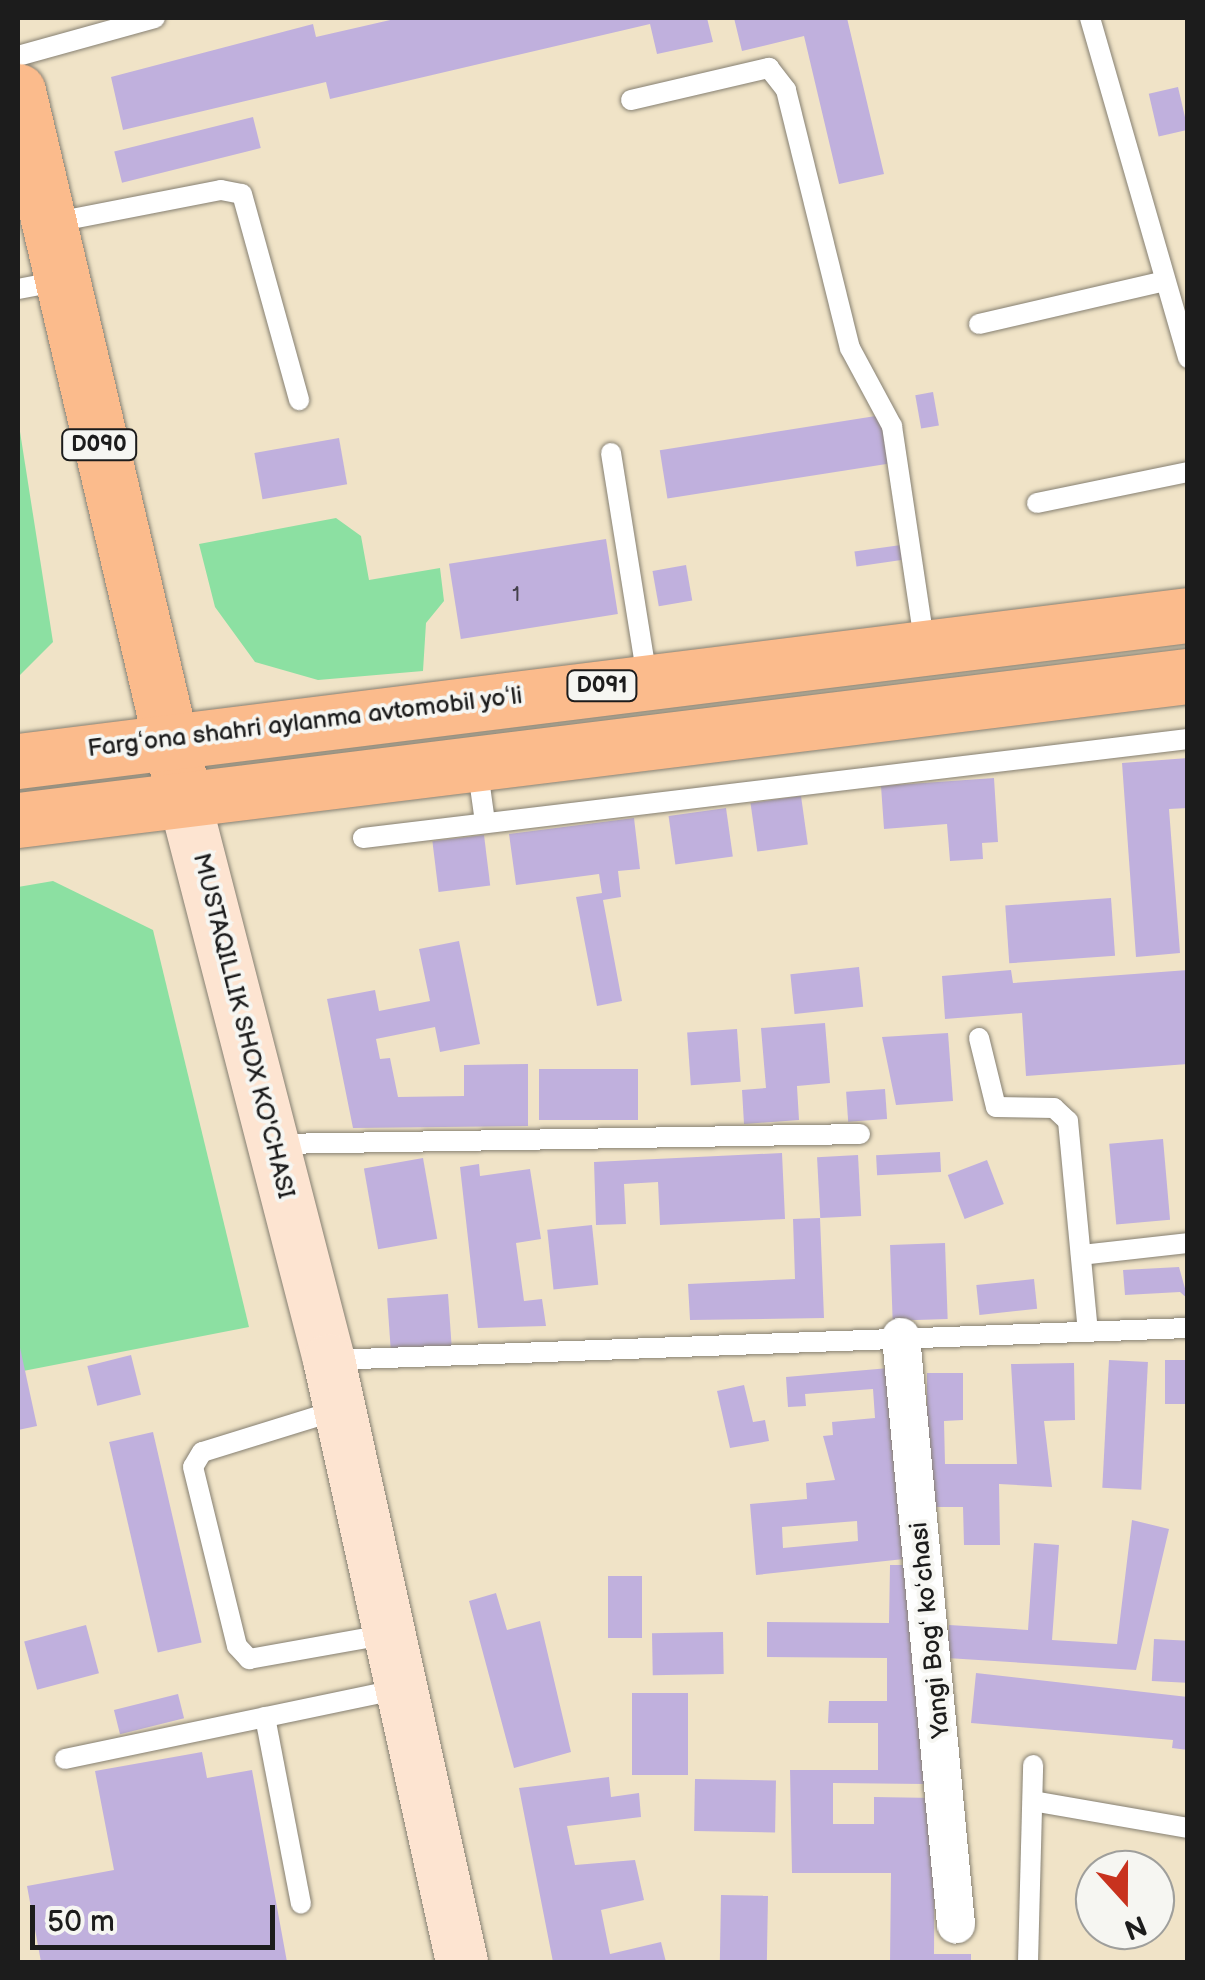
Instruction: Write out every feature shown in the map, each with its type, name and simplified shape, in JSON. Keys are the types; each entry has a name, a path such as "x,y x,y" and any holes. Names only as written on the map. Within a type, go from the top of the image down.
{"main road":[{"name":"MUSTAQILLIK SHOX KO'CHASI","path":"18,91 48,224 40,285 184,798 329,1360 462,1962"},
{"name":"Fargʻona shahri aylanma avtomobil yoʻli","path":"18,761 167,739 1188,616"},
{"path":"18,820 1188,676"}],"street":[{"name":"Yangi Bogʻ koʻchasi","path":"901,1337 956,1924"}],"lane":[{"path":"18,56 155,18"},
{"path":"1090,18 1188,358"},
{"path":"630,100 769,68 786,90 850,348 892,426 925,647"},
{"path":"48,224 221,190 242,194 299,400"},
{"path":"979,324 1164,281"},
{"path":"612,453 648,681"},
{"path":"1037,503 1188,472"},
{"path":"363,838 1188,738"},
{"path":"476,762 485,822"},
{"path":"979,1038 996,1107 1054,1108 1068,1120 1088,1331"},
{"path":"273,1144 860,1134"},
{"path":"1080,1254 1188,1244"},
{"path":"329,1360 1188,1328"},
{"path":"340,1410 202,1452 192,1467 237,1646 248,1659 390,1634"},
{"path":"65,1760 402,1688"},
{"path":"264,1717 301,1904"},
{"path":"1028,1962 1033,1766"},
{"path":"1033,1801 1188,1828"}],"green space":[{"path":"18,419 53,642 18,677"},
{"path":"336,518 361,536 369,580 440,568 444,601 426,623 423,671 318,680 255,662 215,607 199,544"},
{"path":"53,881 153,930 249,1327 18,1372 18,887"}],"building":[{"path":"399,18 707,18 713,42 657,54 650,24 330,99 326,82 123,130 111,77 313,24 316,37"},
{"path":"734,18 847,18 884,174 839,184 804,36 742,51"},
{"path":"1178,87 1188,130 1159,137 1149,94"},
{"path":"253,117 261,148 122,183 114,152"},
{"path":"933,392 939,425 921,429 915,395"},
{"path":"882,415 890,463 667,499 660,450"},
{"path":"339,438 347,484 262,499 254,453"},
{"path":"606,539 618,614 461,639 449,564"},
{"path":"901,545 903,560 857,566 854,552"},
{"path":"686,565 692,600 659,606 653,571"},
{"path":"1188,758 1188,808 1169,809 1180,953 1136,957 1122,763"},
{"path":"994,778 998,842 982,843 983,859 950,861 947,824 884,829 881,786"},
{"path":"801,796 808,845 757,852 750,803"},
{"path":"726,808 733,857 675,865 669,816"},
{"path":"634,818 640,869 618,871 621,897 603,900 622,1001 597,1006 576,897 602,893 599,874 516,885 509,834"},
{"path":"484,835 490,886 439,892 432,841"},
{"path":"1111,898 1115,956 1009,963 1005,905"},
{"path":"459,941 480,1044 440,1052 435,1027 376,1039 380,1059 390,1058 398,1097 464,1096 464,1065 528,1064 528,1126 353,1128 327,999 375,990 379,1011 430,1001 419,949"},
{"path":"859,967 863,1007 795,1014 790,974"},
{"path":"1011,970 1013,983 1188,970 1188,1064 1026,1076 1022,1013 945,1019 942,976"},
{"path":"825,1023 830,1083 797,1086 799,1120 744,1124 742,1090 766,1088 761,1028"},
{"path":"737,1029 741,1082 691,1085 687,1032"},
{"path":"948,1033 953,1101 896,1105 882,1037"},
{"path":"539,1069 638,1069 638,1120 539,1120"},
{"path":"885,1089 887,1119 848,1122 846,1092"},
{"path":"1163,1139 1170,1220 1116,1224 1109,1144"},
{"path":"940,1152 941,1172 877,1175 876,1155"},
{"path":"782,1153 785,1219 660,1225 658,1182 624,1184 626,1224 596,1225 594,1162"},
{"path":"858,1155 861,1216 820,1218 817,1157"},
{"path":"423,1158 437,1239 378,1249 364,1168"},
{"path":"987,1160 1004,1204 965,1219 948,1175"},
{"path":"479,1164 480,1176 530,1169 541,1239 516,1243 524,1301 542,1299 546,1326 478,1328 460,1167"},
{"path":"820,1218 824,1318 690,1320 688,1284 795,1279 793,1219"},
{"path":"592,1225 598,1285 554,1289 547,1230"},
{"path":"945,1243 948,1319 893,1321 890,1245"},
{"path":"1179,1267 1188,1299 1180,1292 1125,1295 1123,1270"},
{"path":"1034,1279 1037,1309 979,1315 976,1285"},
{"path":"448,1294 452,1349 391,1353 387,1298"},
{"path":"18,1344 37,1426 18,1430"},
{"path":"131,1355 141,1395 97,1406 87,1366"},
{"path":"1109,1360 1148,1362 1141,1490 1102,1488"},
{"path":"1165,1360 1188,1360 1188,1404 1165,1404"},
{"path":"1074,1363 1075,1420 1044,1421 1052,1487 999,1484 1000,1545 964,1545 963,1507 927,1507 927,1373 963,1373 963,1420 944,1421 945,1464 1017,1464 1011,1364"},
{"path":"889,1368 904,1559 756,1575 750,1504 807,1499 806,1483 835,1480 823,1436 833,1435 832,1422 875,1418 873,1389 805,1394 806,1406 788,1407 786,1377","holes":["857,1521 858,1541 783,1548 782,1527"]},
{"path":"744,1385 753,1422 765,1420 769,1441 730,1448 717,1391"},
{"path":"153,1432 202,1642 158,1653 109,1442"},
{"path":"1132,1520 1169,1529 1136,1670 947,1658 949,1625 1028,1630 1034,1543 1059,1545 1052,1640 1117,1644"},
{"path":"890,1565 911,1565 925,1658 924,1784 833,1783 833,1824 874,1824 874,1797 935,1798 934,1954 971,1954 971,1962 890,1962 891,1873 792,1873 790,1770 878,1770 878,1723 828,1723 829,1701 887,1701 887,1658 767,1657 767,1622 889,1623"},
{"path":"608,1576 642,1576 642,1638 608,1638"},
{"path":"496,1593 507,1630 540,1621 571,1752 514,1768 469,1601"},
{"path":"86,1625 99,1673 37,1690 24,1642"},
{"path":"723,1632 724,1674 653,1675 652,1633"},
{"path":"1154,1639 1188,1641 1186,1683 1152,1681"},
{"path":"976,1673 1188,1697 1188,1750 1172,1748 1173,1740 971,1723"},
{"path":"632,1693 688,1693 688,1775 632,1775"},
{"path":"178,1694 184,1718 120,1734 114,1710"},
{"path":"202,1752 207,1778 252,1770 287,1962 41,1962 27,1886 114,1870 95,1771"},
{"path":"609,1777 611,1797 639,1793 641,1817 567,1826 575,1865 635,1860 644,1900 601,1910 610,1954 661,1942 666,1962 553,1962 519,1788"},
{"path":"695,1779 776,1780 775,1832 694,1831"},
{"path":"721,1895 768,1896 767,1962 720,1962"}]}
